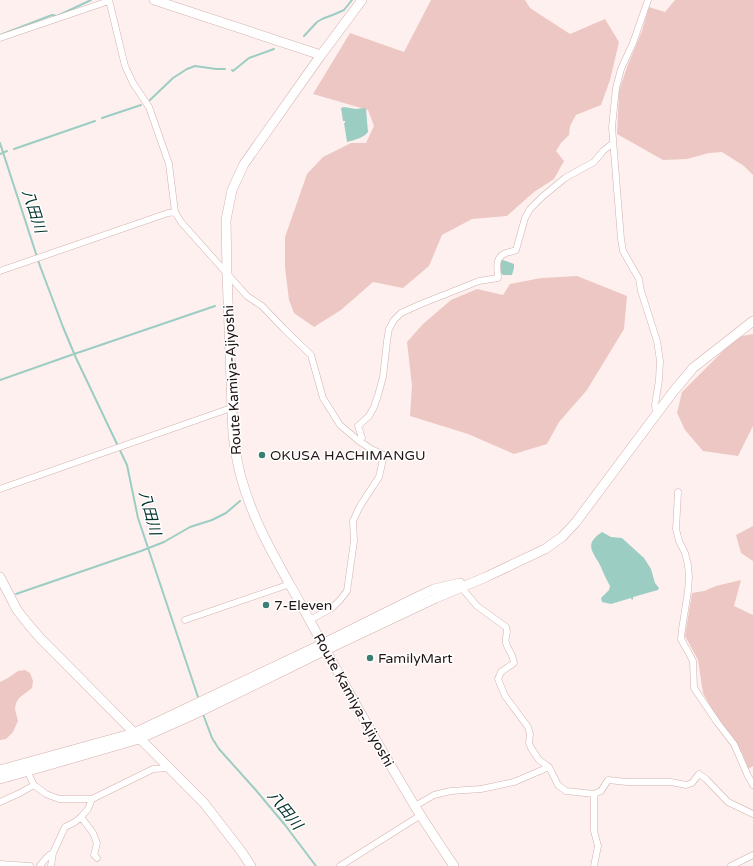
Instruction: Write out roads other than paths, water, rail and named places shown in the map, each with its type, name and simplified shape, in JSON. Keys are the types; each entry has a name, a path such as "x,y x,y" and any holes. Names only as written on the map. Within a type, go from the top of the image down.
{"main road":[{"path":"154,0 321,55"},
{"name":"Route Kamiya-Ajiyoshi","path":"362,0 244,164 232,190 226,220 233,435 237,461 245,489 256,520 271,551 350,695 421,816 454,866"},
{"path":"136,736 207,698 486,577 545,549 562,537 576,522 673,392 693,368 753,320"},
{"path":"0,577 17,610 41,639 204,803 251,866"},
{"path":"0,779 27,767 136,736 194,715 434,589 486,577"},
{"path":"0,770 27,767"}],"street":[{"path":"0,38 109,0 125,66 133,83 149,107 170,164 175,212 186,227 247,296 262,306 311,355 324,398 340,425 359,441 384,455 379,477 360,506 353,521 354,541 347,590 332,608 310,620"},
{"path":"648,0 634,43 621,69 616,88 612,127 612,144 623,251 639,279 641,291 657,341 660,361 659,380 655,404 656,415"},
{"path":"359,441 362,438 358,426 369,416 378,395 383,377 389,329 394,320 401,313 422,304 479,281 498,278 498,259 502,255 516,250 525,218 530,209 542,197 566,178 594,162 603,151 612,144"},
{"path":"0,272 168,213 175,212"},
{"path":"0,489 231,408"},
{"path":"678,492 676,529 679,541 685,553 689,577 681,639 692,662 694,688 734,744 753,785"},
{"path":"185,620 290,584"},
{"path":"461,587 477,606 506,626 508,632 505,639 506,644 513,656 514,662 500,672 498,679 505,696 528,727 530,734 529,743 531,748 539,760 549,767 558,785 566,791 594,794 601,791 608,780 627,782 671,782 686,785 692,783 699,774 706,778 728,802 753,814"},
{"path":"27,767 34,785 46,794 59,799 92,799 153,769 170,768"},
{"path":"415,806 434,794 481,789 514,782 549,767"},
{"path":"0,802 34,785"},
{"path":"594,794 594,831 598,846 594,866"},
{"path":"51,866 53,853 65,827 81,817 88,809 92,799"},
{"path":"340,866 421,816"},
{"path":"81,817 93,833 97,843 94,855 97,858"},
{"path":"40,866 45,858 53,853"},
{"path":"731,866 753,856"},
{"path":"0,864 30,866"}],"water":[{"path":"341,108 366,109 368,132 356,140 347,142 345,121 343,121"},
{"path":"500,259 514,264 512,275 503,275 500,272"},
{"path":"602,532 611,537 622,538 644,558 651,569 655,583 659,588 658,590 633,597 632,600 631,598 611,604 602,602 601,598 609,590 610,586 592,552 591,544 596,536"}],"waterway":[{"path":"0,35 52,15 57,16 91,0"},
{"path":"304,36 317,22 344,10 352,0"},
{"path":"232,70 233,71 249,58 274,49"},
{"path":"150,100 173,78 187,69 195,66 225,69"},
{"path":"102,118 141,105"},
{"path":"14,149 95,121"},
{"name":"八田川","path":"0,143 40,266 63,327 76,358 127,465 138,518 199,700"},
{"name":"八田川","path":"0,154 7,151"},
{"path":"0,380 215,306"},
{"path":"16,594 164,542 190,527 212,520 226,513 240,501"},
{"name":"八田川","path":"203,714 212,738 219,749 285,825 316,866"}],"place":[{"name":"OKUSA HACHIMANGU","path":"262,455"},
{"name":"7-Eleven","path":"266,605"},
{"name":"FamilyMart","path":"370,658"}]}
